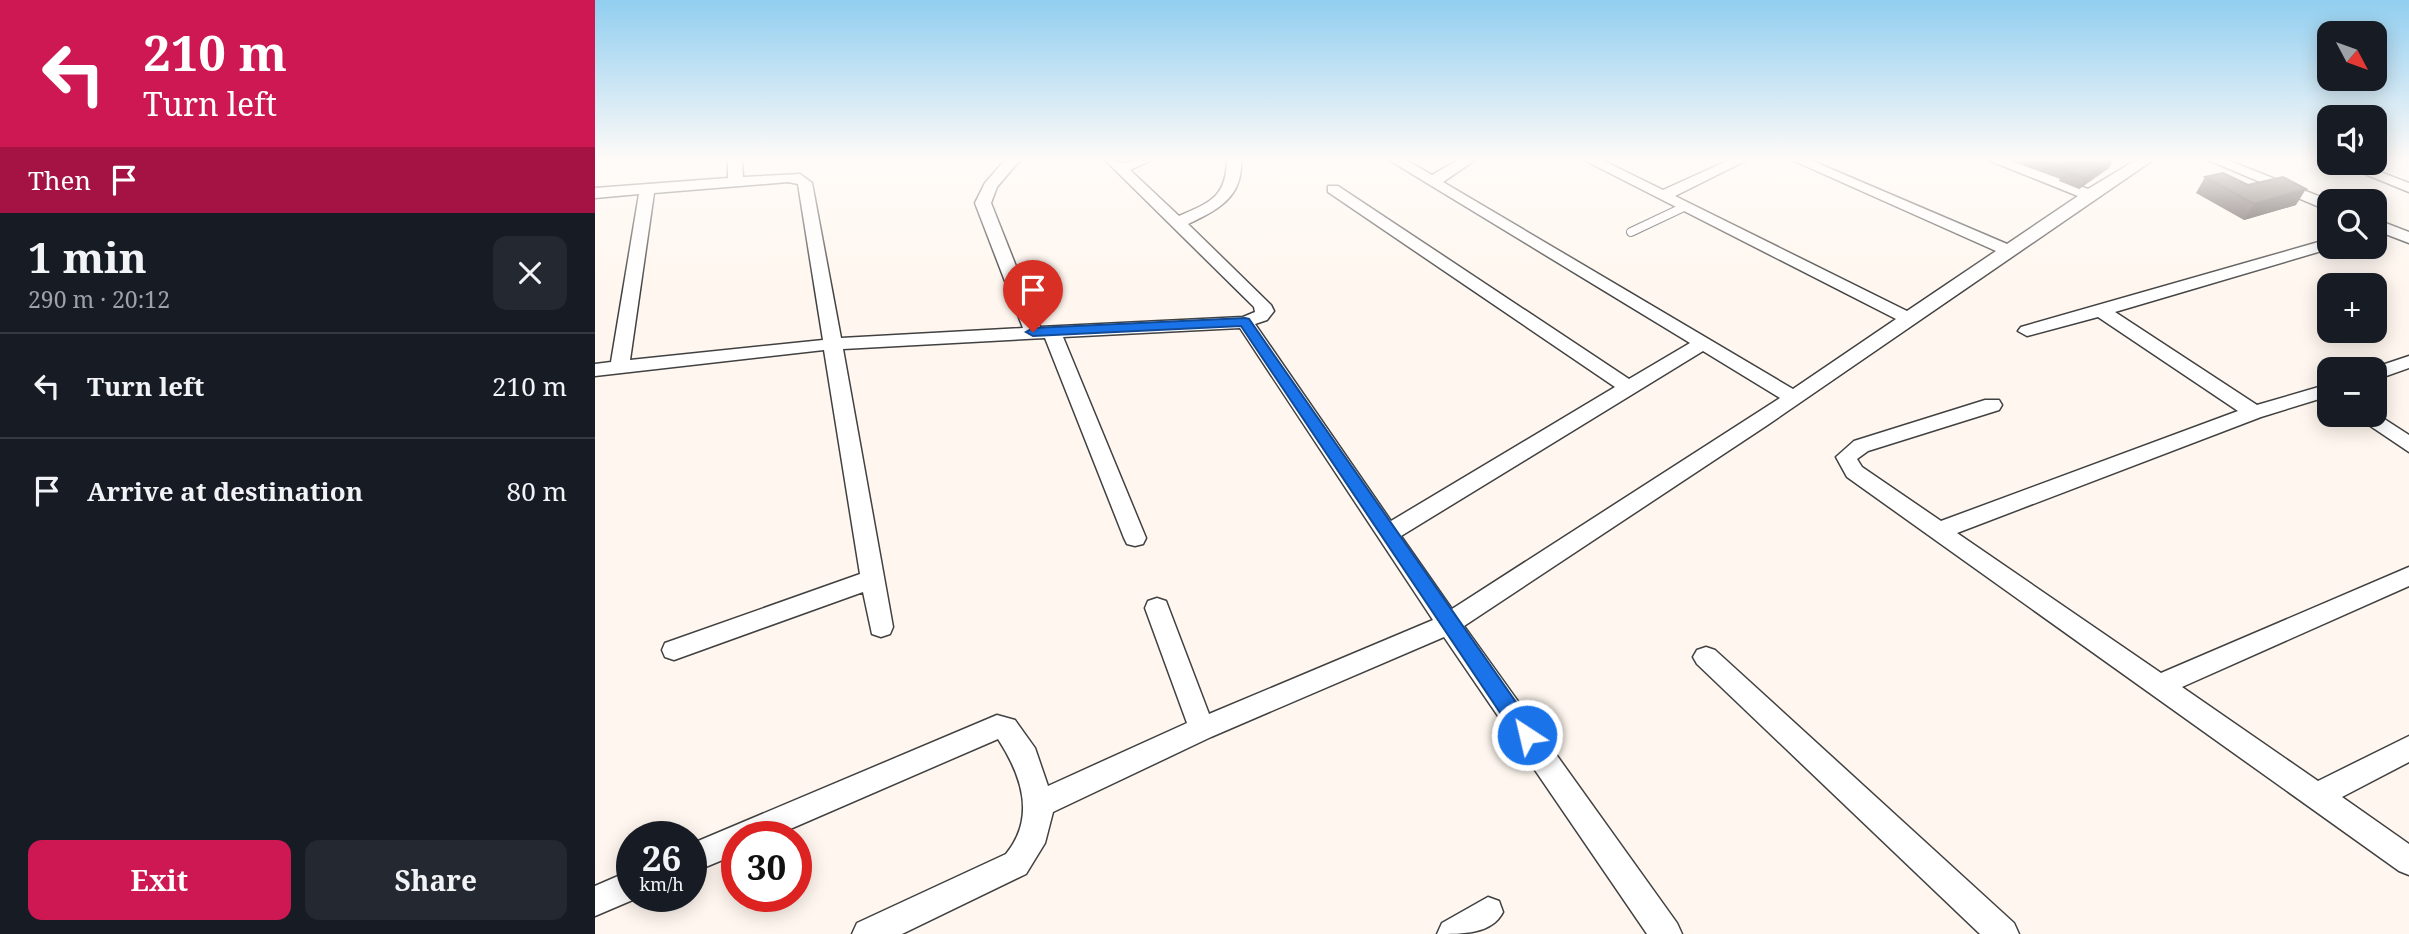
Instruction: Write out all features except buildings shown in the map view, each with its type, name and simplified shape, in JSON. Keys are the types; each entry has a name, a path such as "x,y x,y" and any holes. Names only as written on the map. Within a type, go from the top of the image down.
{"street":[{"path":"620,367 645,204"},
{"path":"809,204 881,627"},
{"path":"983,204 1136,538"},
{"path":"595,370 833,344 1245,322 1261,316 1265,311 1262,305 1158,204"},
{"path":"1178,223 1214,204"},
{"path":"1355,204 1629,388"},
{"path":"1468,204 1793,397"},
{"path":"1677,204 1909,319"},
{"path":"1900,204 2008,250"},
{"path":"1039,804 1202,729 1449,624 1793,397 2076,204"},
{"path":"2387,231 2409,238"},
{"path":"2027,331 2317,248"},
{"path":"2101,311 2254,412"},
{"path":"1245,322 1449,624 1665,934"},
{"path":"1388,533 1703,343"},
{"path":"2387,370 2409,362"},
{"path":"1938,531 2254,412 2317,394"},
{"path":"1992,405 1861,446 1846,457 1854,472 2409,861"},
{"path":"2382,427 2409,445"},
{"path":"2159,686 2409,576"},
{"path":"674,650 873,579"},
{"path":"1157,608 1202,729"},
{"path":"1706,657 2003,934"},
{"path":"777,821 997,727 1006,728 1025,757 1039,804 1034,838 1016,864 868,934"},
{"path":"2317,796 2409,748"},
{"path":"595,901 616,892"},
{"path":"1453,934 1488,912"}],"lane":[{"path":"1631,233 1684,207"}],"route":[{"path":"1033,332 1245,322 1527,735"}]}
